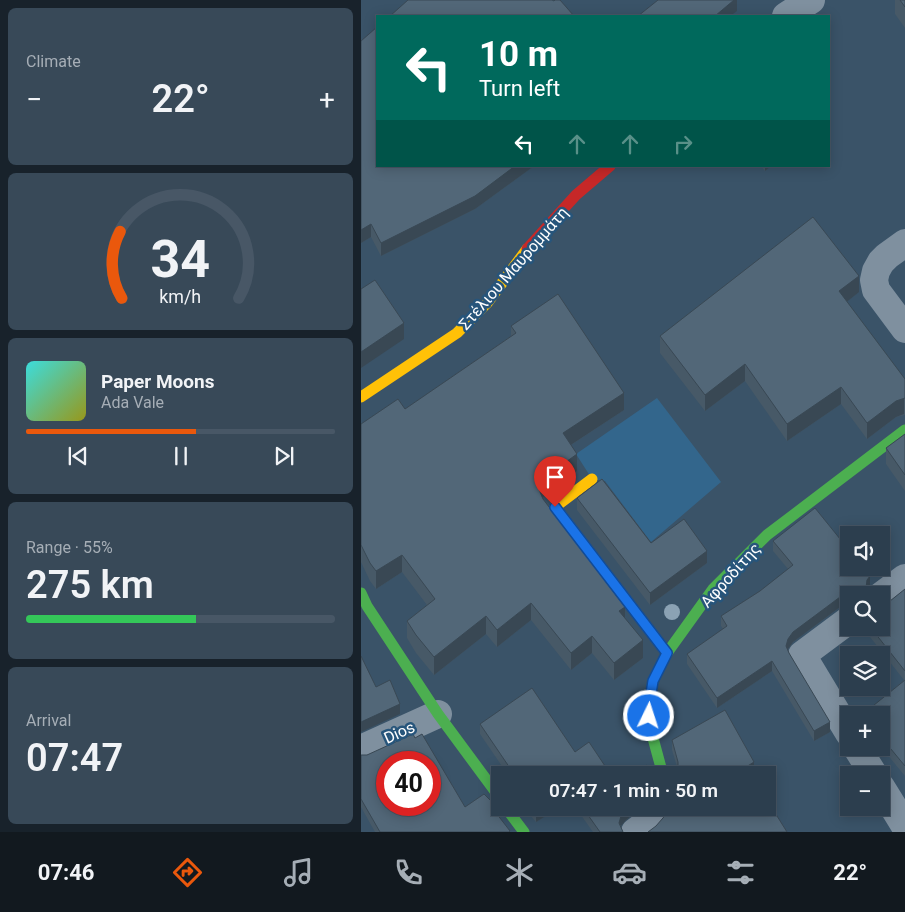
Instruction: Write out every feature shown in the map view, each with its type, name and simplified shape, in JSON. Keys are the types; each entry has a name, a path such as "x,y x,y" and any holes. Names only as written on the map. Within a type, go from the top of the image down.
{"street":[{"path":"784,10 811,0"},
{"name":"Στέλιου Μαυρομμάτη","path":"361,397 457,333 488,302 531,243 577,195 609,167"},
{"path":"905,243 881,262 876,271 875,280 876,290 905,329"},
{"name":"Αφροδίτης","path":"661,766 650,727 649,706 653,681 667,653 713,589 767,535 905,430"},
{"path":"592,479 555,507 667,653"},
{"path":"890,589 905,578"},
{"path":"363,602 438,714 491,786"},
{"path":"840,627 802,655 840,718"},
{"name":"Dios","path":"361,749 438,714"},
{"path":"890,801 905,826 898,832"},
{"path":"513,816 524,832"},
{"path":"635,832 654,816"}],"shaded area":[{"path":"657,398 721,482 651,542 605,481 592,479 576,454"}],"building":[{"path":"408,0 560,0 573,15 391,15"},
{"path":"658,0 734,0 716,15 639,15"},
{"path":"900,0 905,0 905,7"},
{"path":"376,28 376,167 514,167 475,196 381,243 371,224 361,230 361,41"},
{"path":"813,217 859,276 839,291 905,379 905,398 896,401 867,423 841,387 787,424 745,364 705,395 660,336"},
{"path":"375,280 404,323 361,352 361,289"},
{"path":"558,294 624,393 563,433 577,454 545,477 540,484 540,492 543,499 625,607 619,611 643,640 614,663 592,636 571,653 531,603 497,630 486,616 434,657 407,621 435,599 402,555 376,571 361,545 361,424 398,399 405,409 516,333 511,326"},
{"path":"905,434 905,475 886,448"},
{"path":"602,479 651,543 684,519 707,551 650,593 577,498"},
{"path":"815,508 840,539 840,576 870,576 866,586 840,586 840,597 793,632 788,639 786,646 789,653 830,722 814,731 772,661 717,698 687,654 727,626 721,616 760,591 793,565 773,541"},
{"path":"905,589 905,671 890,652 890,646 885,646 877,636 890,636 890,601"},
{"path":"361,656 376,687 390,680 400,704 361,722"},
{"path":"905,680 905,766 890,748 890,706 873,706 885,696 890,696 890,692"},
{"path":"532,688 575,752 589,742 605,766 509,766 480,724"},
{"path":"725,710 754,762 748,766 678,766 672,740"},
{"path":"413,734 415,738 422,734 432,751 376,751 376,816 441,816 441,766 465,807 484,794 491,801 491,816 498,816 510,831 380,832 361,799 361,755 367,755"},
{"path":"776,814 787,832 648,832 665,816 776,816"},
{"path":"589,816 621,816 619,823 623,832 600,832"}],"traffic: fast":[{"path":"661,766 650,727 649,706 653,681 667,653 713,589 767,535 905,430"},
{"path":"361,593 367,606 438,714 491,786"},
{"path":"512,816 524,832"}],"traffic: slow":[{"path":"361,397 457,333 488,302 527,249"},
{"path":"592,479 555,507 667,653"}],"traffic: jam":[{"path":"527,249 576,195 609,167"}],"route":[{"path":"555,507 667,653 653,681 649,716"}]}
